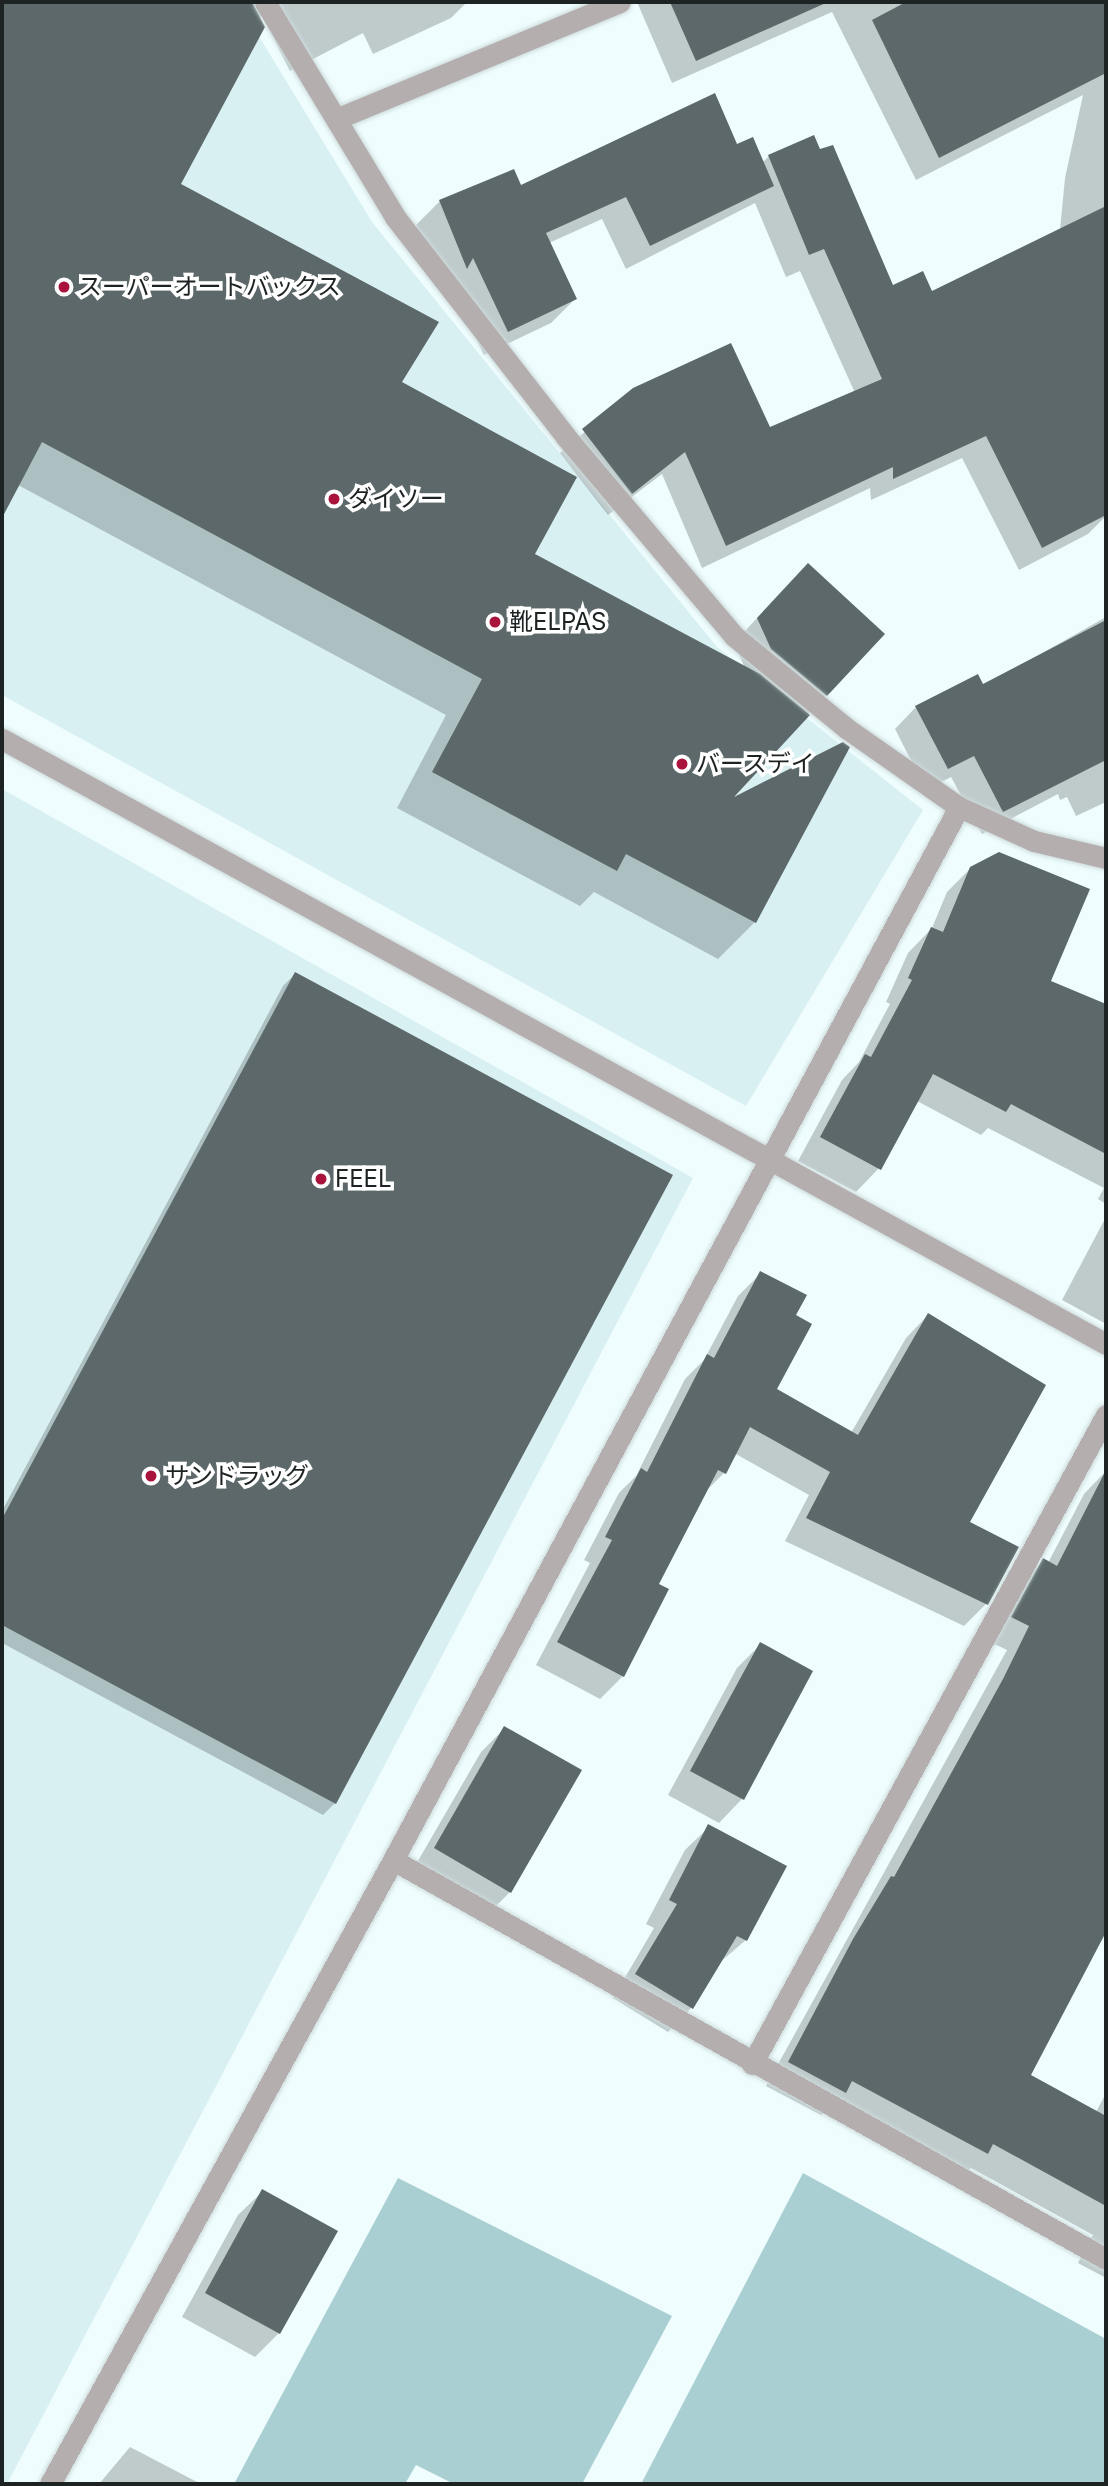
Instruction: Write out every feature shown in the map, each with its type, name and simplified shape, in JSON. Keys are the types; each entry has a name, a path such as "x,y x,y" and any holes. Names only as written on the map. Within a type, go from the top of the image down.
{"street":[{"path":"265,2 395,217 566,436 734,636 846,728 959,807 1034,841 1106,858"},
{"path":"336,119 620,2"},
{"path":"2,739 1106,1344"},
{"path":"50,2484 393,1860 767,1158 959,807"},
{"path":"752,2064 1106,1415"},
{"path":"393,1860 752,2064 1106,2259"}],"shaded area":[{"path":"2,2 238,2 372,222 717,647 923,810 746,1106 2,695"},
{"path":"2,789 693,1178 7,2484 2,2484"},
{"path":"803,2173 1106,2339 1106,2484 641,2484"},
{"path":"398,2178 672,2316 582,2484 454,2484 416,2465 405,2484 234,2484"}],"building":[{"path":"2,2 252,2 265,27 181,184 439,322 402,382 577,477 535,554 760,674 810,715 734,797 843,742 850,747 756,923 626,854 617,871 432,772 482,679 42,442 2,518"},
{"path":"670,2 828,2 696,61"},
{"path":"906,2 1106,2 1106,73 939,158 872,20"},
{"path":"715,93 737,144 753,137 774,186 650,246 626,197 546,233 577,299 508,332 473,258 467,269 439,200 514,169 521,185"},
{"path":"814,135 820,149 833,145 893,285 923,271 932,291 1106,206 1106,515 1042,548 986,436 893,479 893,467 726,546 685,452 632,494 582,429 633,388 731,343 770,427 882,379 824,249 809,255 768,155"},
{"path":"808,563 885,634 827,696 771,649 757,618"},
{"path":"1106,620 1106,760 1003,812 974,756 948,769 915,706 978,674 983,684"},
{"path":"999,852 1090,889 1051,981 1106,1004 1106,1154 1011,1104 1006,1112 933,1074 881,1170 820,1137 865,1054 871,1057 912,980 908,978 931,927 943,932 970,867"},
{"path":"295,972 673,1175 336,1804 2,1625 2,1519"},
{"path":"760,1271 807,1295 796,1315 812,1324 777,1389 858,1435 928,1313 1046,1385 970,1522 1019,1547 988,1605 806,1518 830,1472 750,1427 726,1474 718,1470 659,1584 669,1589 624,1677 557,1642 612,1540 605,1537 641,1468 647,1472 707,1354 714,1358"},
{"path":"1106,1470 1106,1932 1031,2075 1106,2116 1106,2206 993,2144 988,2154 852,2081 846,2093 788,2062 853,1939 891,1876 894,1877 1003,1679 1029,1626 1011,1617 1043,1558 1057,1566"},
{"path":"760,1642 813,1671 744,1800 690,1771"},
{"path":"504,1726 582,1770 511,1893 434,1848"},
{"path":"708,1824 787,1866 747,1941 737,1936 693,2009 635,1974 677,1904 669,1900"},
{"path":"262,2189 338,2231 280,2334 205,2293"}],"place":[{"name":"スーパーオートバックス","path":"64,287"},
{"name":"ダイソー","path":"334,499"},
{"name":"靴ELPAS","path":"495,622"},
{"name":"バースデイ","path":"682,764"},
{"name":"FEEL","path":"321,1179"},
{"name":"サンドラッグ","path":"151,1476"}]}
